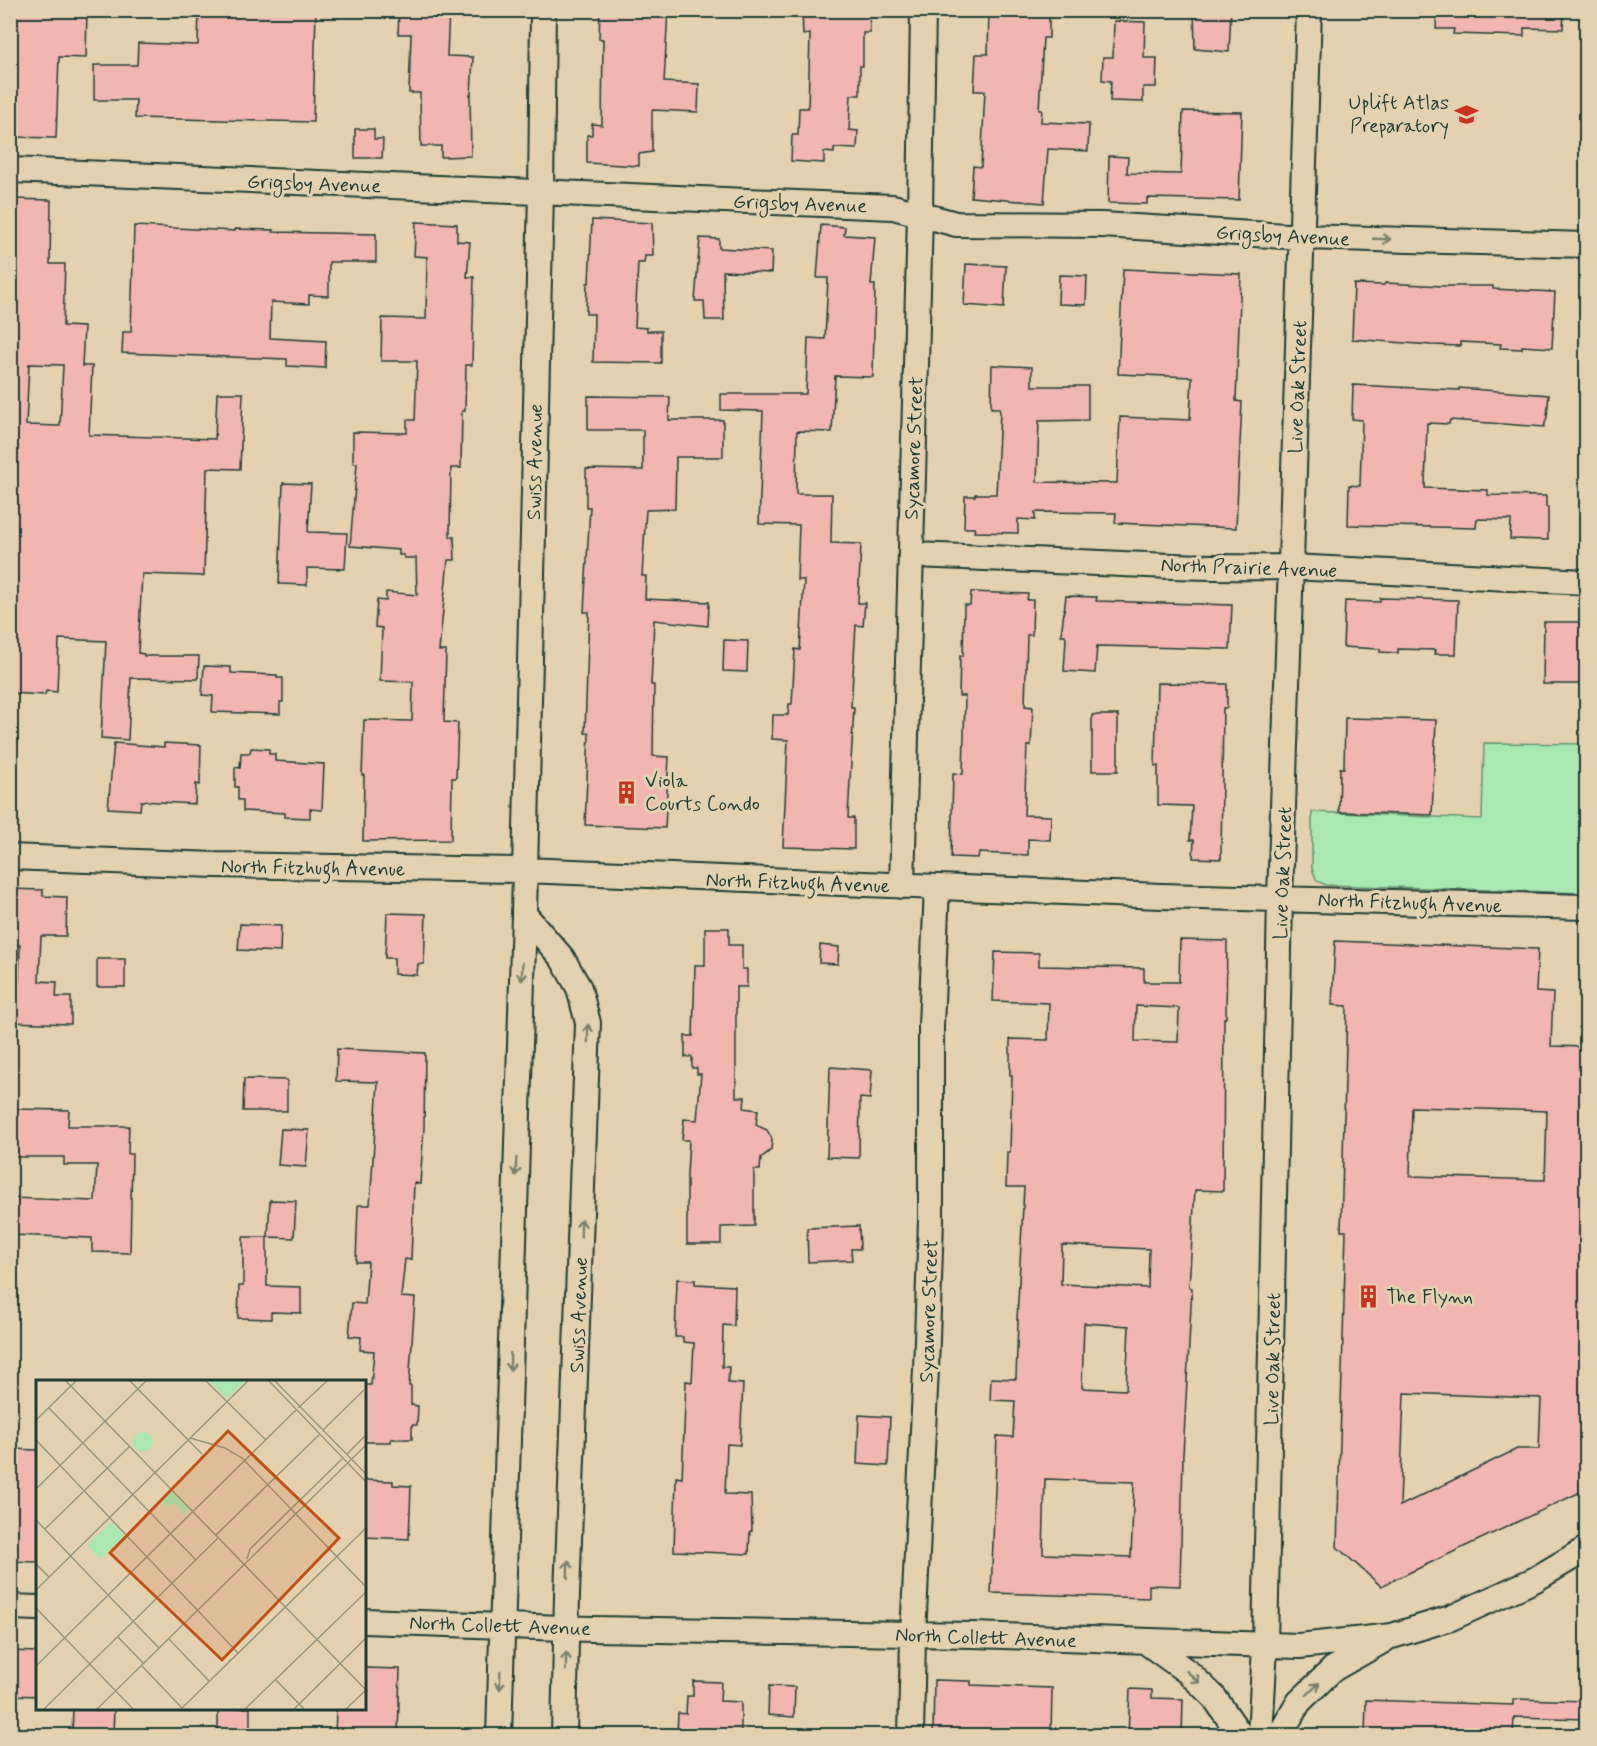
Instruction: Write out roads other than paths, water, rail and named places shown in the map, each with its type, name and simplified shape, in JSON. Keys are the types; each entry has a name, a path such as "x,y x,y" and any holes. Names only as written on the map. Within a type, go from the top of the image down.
{"street":[{"name":"Swiss Avenue","path":"499,1736 524,914 541,193 543,10"},
{"name":"Sycamore Street","path":"902,886 920,215 923,10"},
{"name":"Live Oak Street","path":"1260,1736 1266,1646 1280,899 1309,10"},
{"name":"Grigsby Avenue","path":"10,170 893,207 956,224 1102,225 1303,237 1587,245"},
{"name":"North Prairie Avenue","path":"911,555 1251,568 1292,567 1587,582"},
{"name":"North Fitzhugh Avenue","path":"10,857 215,865 524,870 902,886 1587,907"},
{"name":"Sycamore Street","path":"911,1736 913,1635 931,1220 931,1026 938,887"},
{"name":"Swiss Avenue","path":"524,914 562,958 579,988 588,1023 564,1736"},
{"name":"North Collett Avenue","path":"366,1620 566,1628 1299,1646 1392,1636 1451,1618 1534,1580 1587,1549"},
{"path":"10,1607 36,1608"},
{"path":"1279,1736 1299,1702 1334,1669 1392,1636"},
{"path":"1146,1642 1189,1673 1214,1696 1241,1736"}],"place":[{"name":"Uplift Atlas Preparatory","path":"1467,114"},
{"name":"Viola Courts Condo","path":"627,792"},
{"name":"The Flynn","path":"1368,1296"}]}
